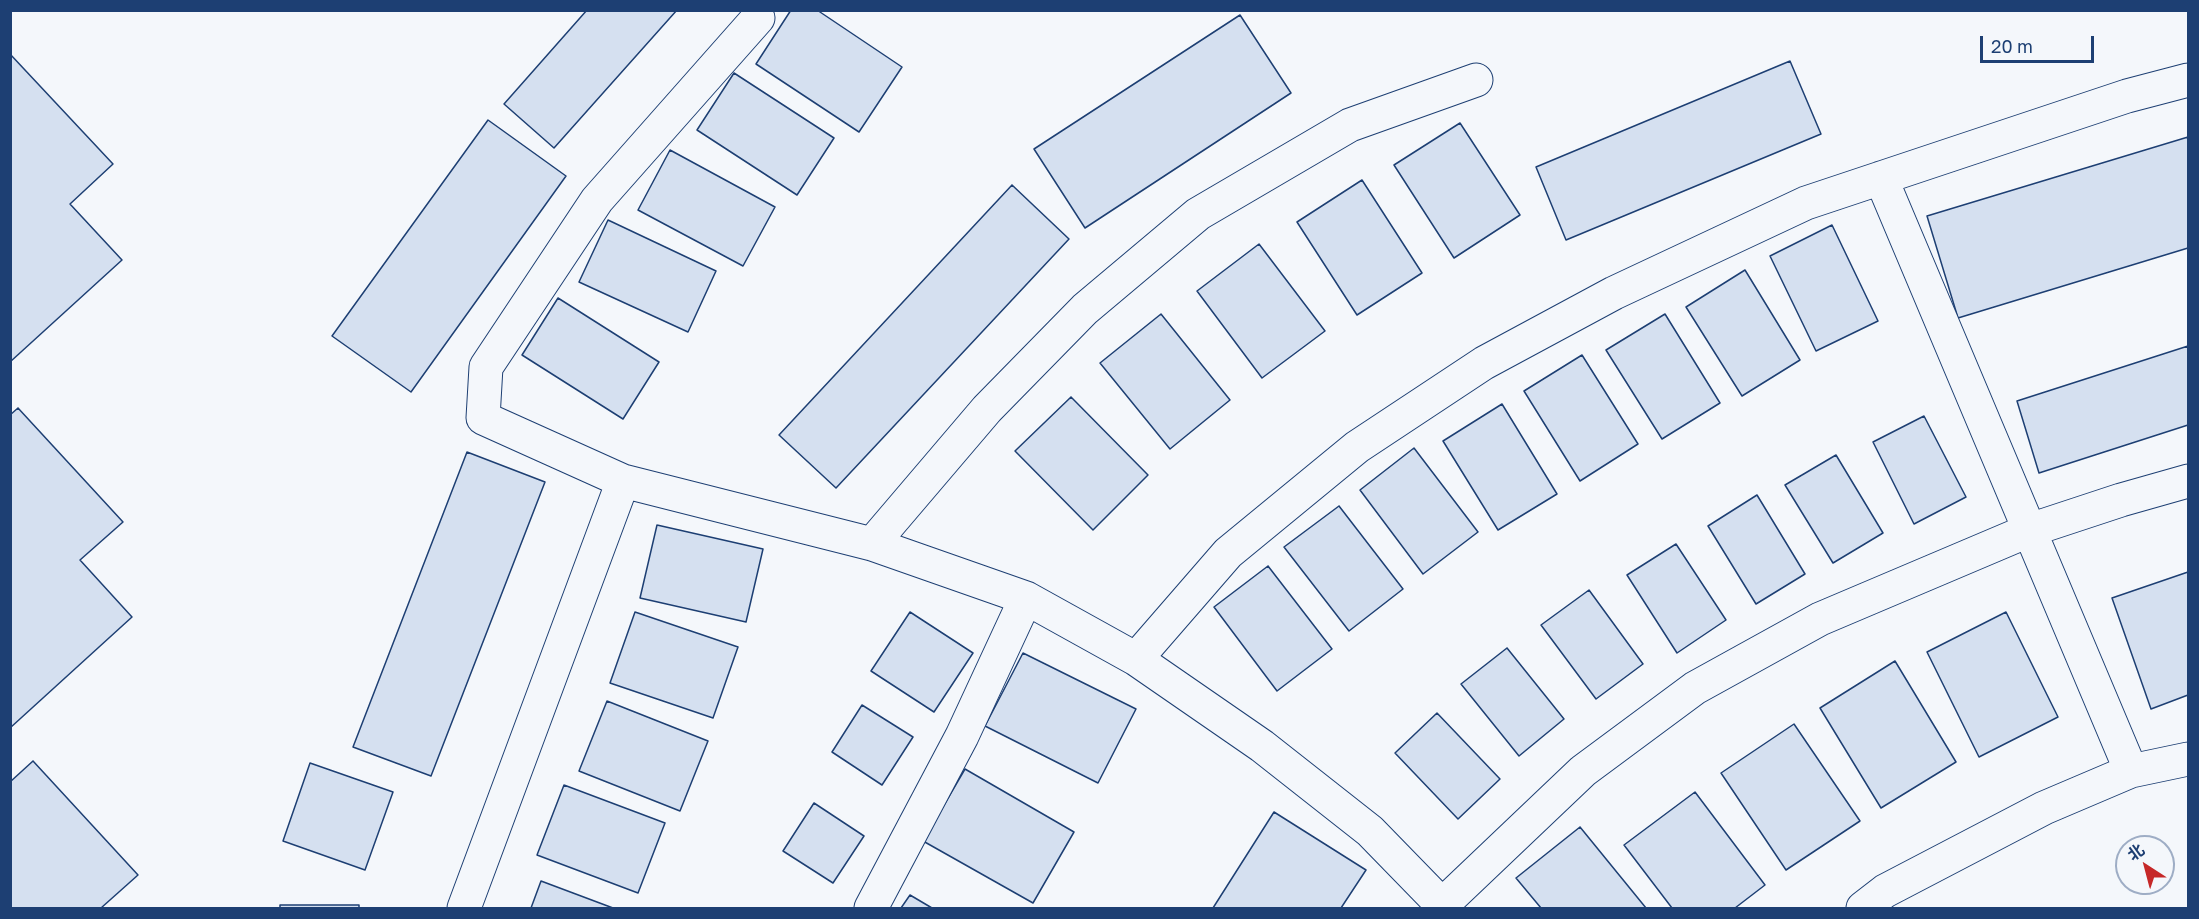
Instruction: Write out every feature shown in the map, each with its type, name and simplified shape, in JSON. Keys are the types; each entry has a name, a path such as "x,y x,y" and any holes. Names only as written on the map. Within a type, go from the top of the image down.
{"street":[{"path":"758,18 597,200 486,367 483,418 623,481 872,544 1026,598 1136,659 1262,746 1370,831 1441,907 1583,771 1695,688 1820,620 2030,530 2188,481"},
{"path":"872,544 987,409 1085,309 1198,214 1350,125 1476,80"},
{"path":"1136,659 1228,553 1357,447 1484,363 1614,293 1806,203 2127,96 2188,80"},
{"path":"1881,178 2131,771"},
{"path":"464,909 623,481"},
{"path":"871,909 962,736 1026,598"},
{"path":"1863,909 1885,891 2044,808 2131,771 2188,759"}],"building":[{"path":"587,10 677,10 554,148 504,104"},
{"path":"791,10 817,10 902,67 859,132 756,64"},
{"path":"1240,15 1291,93 1085,228 1034,149"},
{"path":"10,54 113,164 70,204 122,260 10,362"},
{"path":"1790,61 1821,134 1566,240 1536,167"},
{"path":"734,73 834,138 797,195 697,130"},
{"path":"488,120 566,176 411,392 332,336"},
{"path":"1460,123 1520,215 1454,258 1394,165"},
{"path":"2188,137 2188,248 1958,318 1927,216"},
{"path":"670,150 775,207 743,266 638,210"},
{"path":"1362,180 1422,273 1357,315 1297,222"},
{"path":"1012,185 1069,239 836,488 779,435"},
{"path":"608,220 716,271 688,332 579,282"},
{"path":"1832,225 1878,321 1816,351 1770,256"},
{"path":"1259,244 1325,331 1262,378 1197,291"},
{"path":"1745,270 1800,360 1742,396 1686,307"},
{"path":"558,298 659,362 623,419 522,355"},
{"path":"1161,314 1230,400 1170,449 1100,363"},
{"path":"1665,314 1720,403 1662,439 1606,350"},
{"path":"2188,346 2188,425 2039,473 2017,401"},
{"path":"1582,355 1638,444 1580,481 1524,391"},
{"path":"1071,397 1148,475 1093,530 1015,451"},
{"path":"1502,404 1557,494 1498,530 1443,441"},
{"path":"18,408 123,522 80,560 132,617 10,728 10,415"},
{"path":"1924,416 1966,497 1914,524 1873,442"},
{"path":"1414,448 1478,532 1423,574 1360,490"},
{"path":"467,452 545,482 431,776 353,747"},
{"path":"1836,455 1883,533 1833,563 1785,485"},
{"path":"1757,495 1805,574 1756,604 1708,526"},
{"path":"1339,506 1403,589 1349,631 1284,547"},
{"path":"657,525 763,549 746,622 640,598"},
{"path":"1676,544 1726,620 1677,653 1627,575"},
{"path":"1268,566 1332,649 1277,691 1214,607"},
{"path":"2188,572 2188,695 2151,709 2112,598"},
{"path":"1589,590 1643,664 1596,699 1541,625"},
{"path":"635,612 738,647 713,718 610,683"},
{"path":"910,612 973,653 934,712 871,671"},
{"path":"2006,612 2058,717 1979,757 1927,652"},
{"path":"1507,648 1564,719 1519,756 1461,684"},
{"path":"1023,653 1136,709 1098,783 985,726"},
{"path":"1895,661 1956,762 1881,808 1820,708"},
{"path":"607,701 708,741 680,811 579,771"},
{"path":"862,705 913,737 882,785 832,752"},
{"path":"1437,713 1500,779 1458,819 1395,753"},
{"path":"1794,724 1860,821 1786,870 1721,773"},
{"path":"33,761 138,875 101,908 10,908 10,782"},
{"path":"310,763 393,792 365,870 283,841"},
{"path":"965,769 1074,832 1033,903 923,841"},
{"path":"564,785 665,823 638,893 537,855"},
{"path":"1695,792 1765,885 1735,908 1672,908 1624,845"},
{"path":"814,803 864,836 833,883 783,851"},
{"path":"1274,812 1366,870 1341,908 1213,908"},
{"path":"1580,827 1646,908 1541,908 1516,878"},
{"path":"541,881 613,908 531,908"},
{"path":"910,895 932,908 901,908"},
{"path":"280,905 359,905 359,908 280,908"}]}
